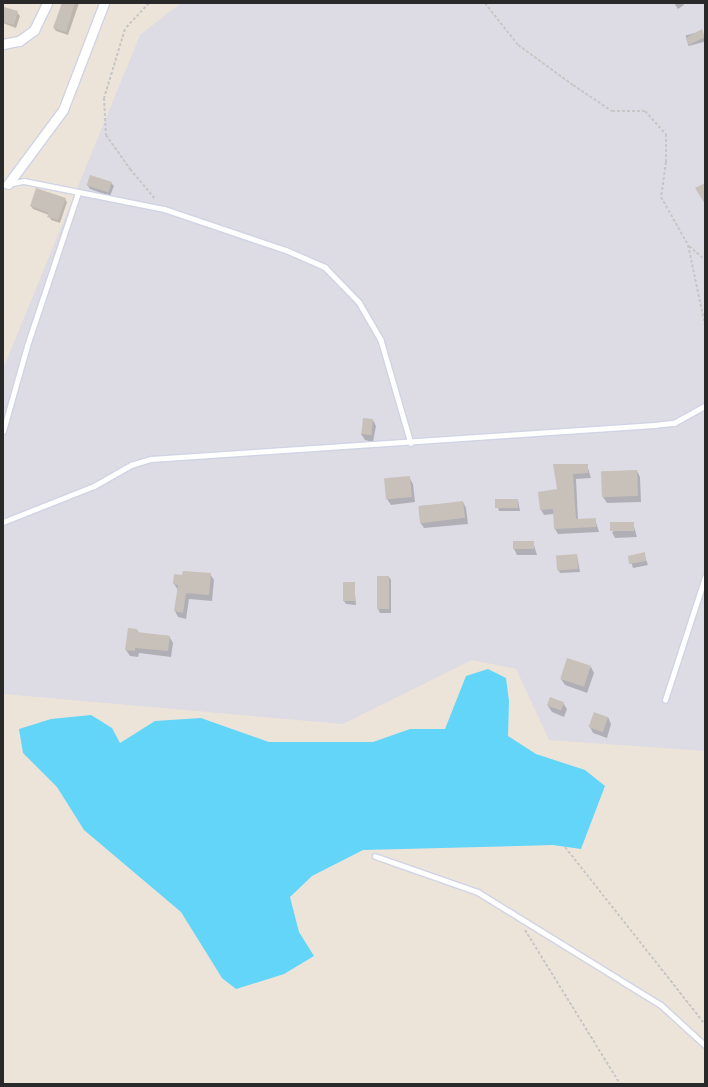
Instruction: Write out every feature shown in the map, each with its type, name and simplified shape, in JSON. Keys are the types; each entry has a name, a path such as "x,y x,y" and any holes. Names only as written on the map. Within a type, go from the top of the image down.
{"street":[{"path":"3,44 19,41 34,30 47,3"},
{"path":"6,184 63,110 104,3"}],"lane":[{"path":"6,184 24,181 164,209 286,250 325,267 359,302 381,340 411,443"},
{"path":"3,431 27,346 78,193"},
{"path":"3,522 94,486 131,466 151,459 411,443 674,423 705,406"},
{"path":"665,700 705,577"},
{"path":"375,856 478,892 661,1005 705,1045"}],"path":[{"path":"149,3 125,29 104,98 106,135 130,169 164,209"},
{"path":"485,3 518,45 573,85 612,111 645,111 666,134 666,162 661,197 688,245 705,325"},
{"path":"688,245 705,260"},
{"path":"565,847 705,1024"},
{"path":"524,928 620,1084"}],"shaded area":[{"path":"181,3 705,3 705,751 549,740 516,669 472,660 343,724 3,694 3,369 140,35"}],"water":[{"path":"488,669 506,678 509,701 508,736 536,754 585,770 605,786 581,849 553,845 363,850 312,876 290,897 299,932 314,956 284,974 236,989 222,978 181,912 84,830 57,787 23,753 19,729 51,719 91,715 112,728 120,743 155,721 201,718 269,742 373,742 410,729 445,729 466,676"}],"building":[{"path":"62,3 75,3 66,32 53,28"},
{"path":"4,7 18,11 14,25 3,22"},
{"path":"702,29 705,37 689,45 686,38"},
{"path":"90,175 112,182 108,193 87,185"},
{"path":"705,183 705,204 695,188"},
{"path":"36,188 66,198 58,220 47,217 49,213 30,206"},
{"path":"363,418 373,419 371,435 361,434"},
{"path":"553,464 588,464 588,473 573,474 576,519 596,518 596,527 554,529 553,509 540,510 538,492 557,489"},
{"path":"637,470 638,496 602,497 601,471"},
{"path":"410,476 412,497 386,499 384,478"},
{"path":"495,499 518,499 518,508 495,508"},
{"path":"463,501 465,518 420,523 418,506"},
{"path":"610,522 634,522 634,531 610,531"},
{"path":"513,541 534,541 534,549 513,549"},
{"path":"645,552 646,561 629,564 628,556"},
{"path":"577,554 578,569 557,570 556,555"},
{"path":"183,571 211,573 209,595 186,593 183,613 174,611 178,585 173,584 174,574 182,575"},
{"path":"377,576 389,576 389,609 377,609"},
{"path":"343,582 355,582 355,601 343,601"},
{"path":"128,628 137,629 137,632 170,636 168,651 135,648 135,651 125,650"},
{"path":"567,658 591,666 584,687 560,679"},
{"path":"550,697 564,702 561,711 547,705"},
{"path":"594,712 608,717 603,732 589,727"}]}
